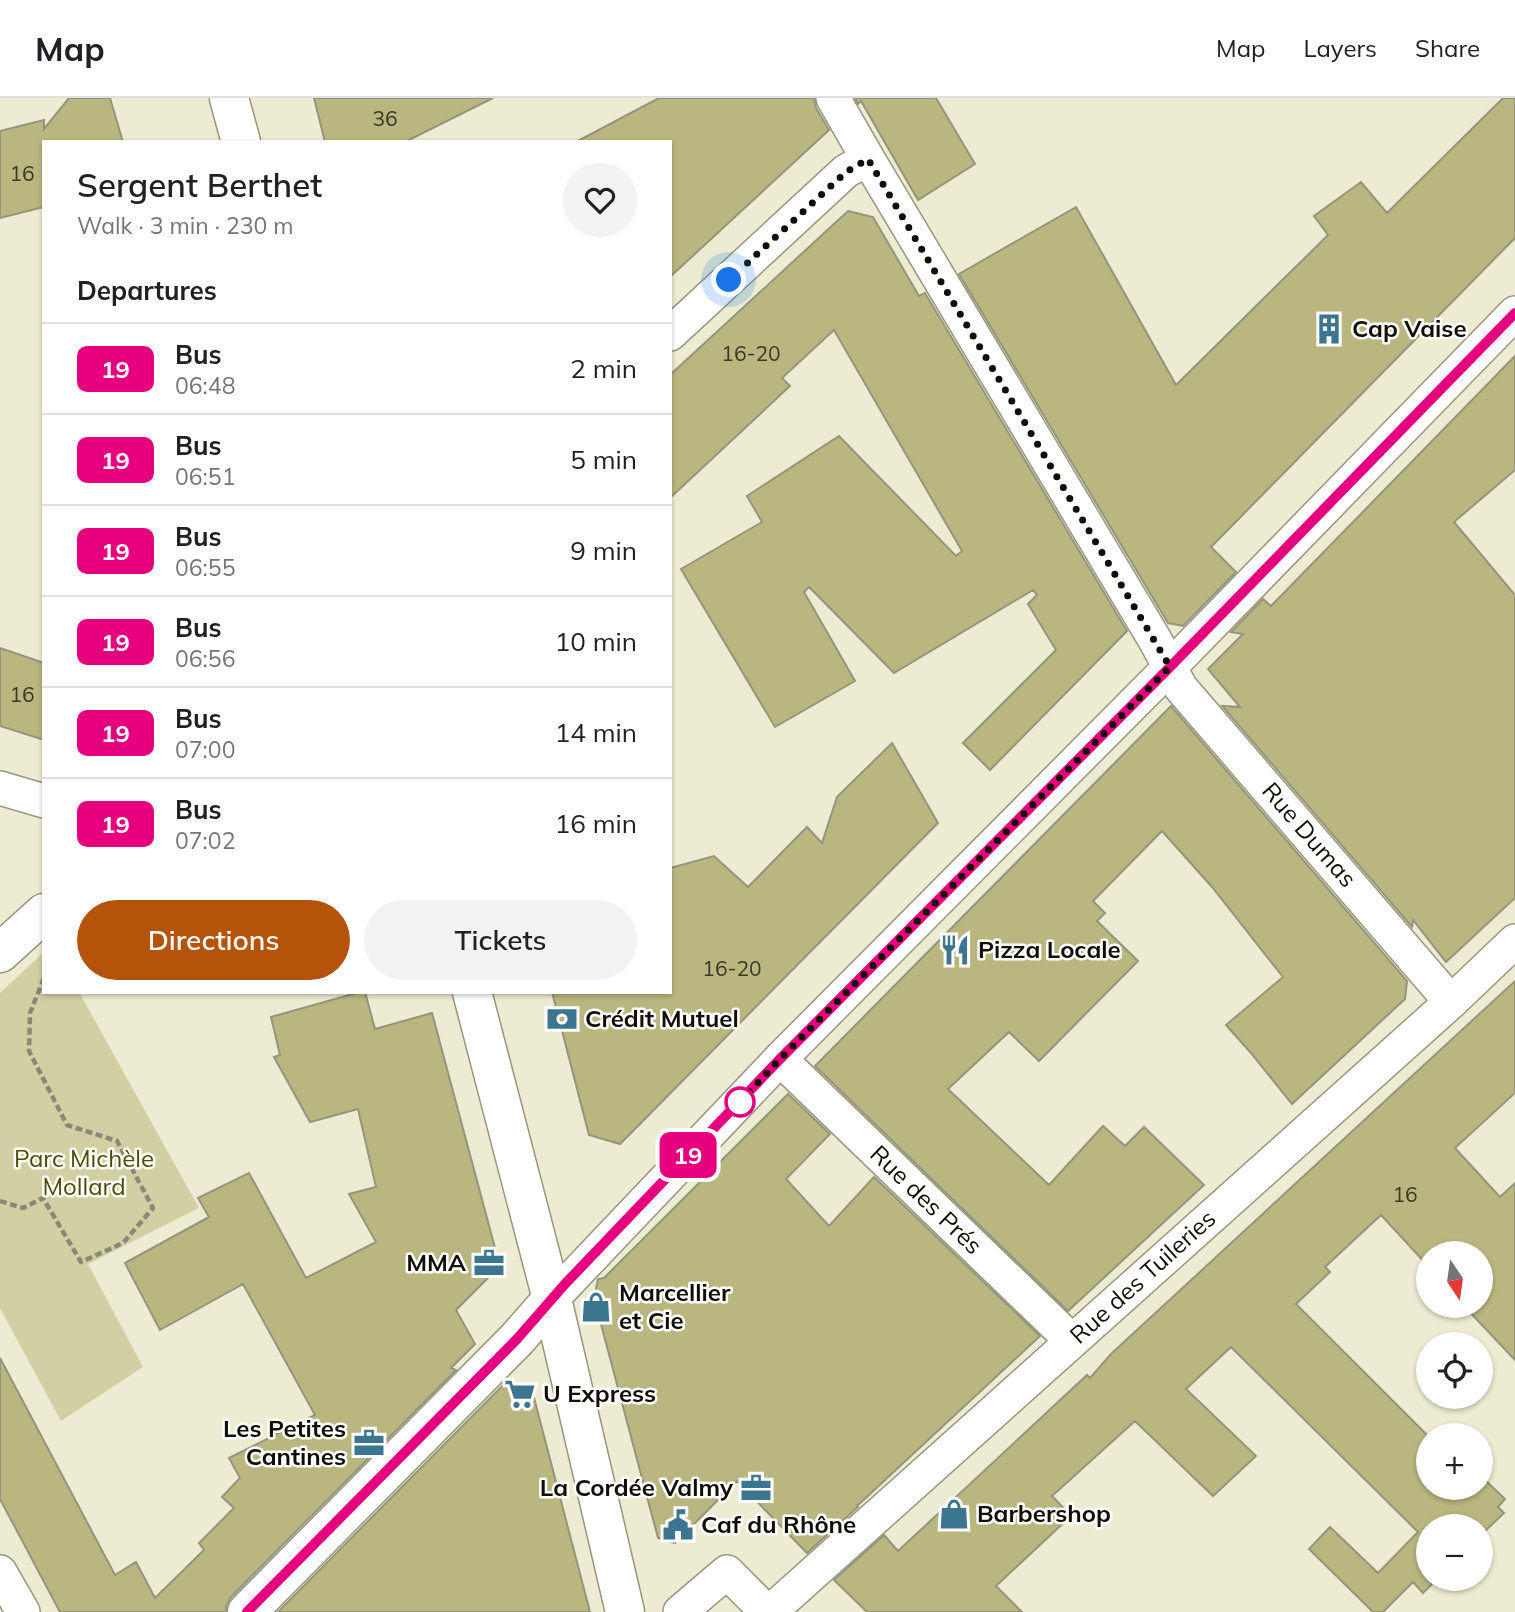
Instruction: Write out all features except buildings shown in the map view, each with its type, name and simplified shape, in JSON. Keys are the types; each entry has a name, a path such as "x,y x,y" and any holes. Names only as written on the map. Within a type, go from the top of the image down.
{"main road":[{"path":"229,98 240,140"},
{"path":"0,953 42,915"},
{"path":"473,994 552,1299 625,1612"},
{"path":"247,1612 517,1339 552,1299"}],"street":[{"name":"Rue Dumas","path":"833,98 1181,688 1451,1002"},
{"path":"672,332 846,172 868,159"},
{"path":"552,1299 780,1059 1170,667 1515,313"},
{"path":"0,788 42,800"},
{"name":"Rue des Tuileries","path":"769,1612 1515,942"},
{"name":"Rue des Prés","path":"780,1059 1071,1340"},
{"path":"0,1572 23,1612"},
{"path":"680,1612 727,1572 769,1612"}],"path":[{"path":"0,1201 23,1209 43,1198 81,1262 123,1243 153,1208 117,1141 67,1125 29,1051 30,1013 42,983"}],"green space":[{"name":"Parc Michèle Mollard","path":"42,954 42,994 80,994 199,1208 88,1264 143,1367 61,1421 0,1308 0,993"}],"bus line":[{"name":"19","path":"247,1612 517,1339 565,1284 780,1059 1170,667 1515,313"}],"place":[{"name":"Cap Vaise","path":"1329,329"},
{"name":"Pizza Locale","path":"955,950"},
{"name":"Crédit Mutuel","path":"562,1019"},
{"name":"MMA","path":"489,1263"},
{"name":"Marcellier et Cie","path":"596,1307"},
{"name":"U Express","path":"520,1394"},
{"name":"Les Petites Cantines","path":"369,1443"},
{"name":"La Cordée Valmy","path":"756,1488"},
{"name":"Barbershop","path":"954,1514"},
{"name":"Caf du Rhône","path":"678,1525"}],"route":[{"path":"729,280 846,172 868,159 1170,667 738,1104 740,1102"}]}
